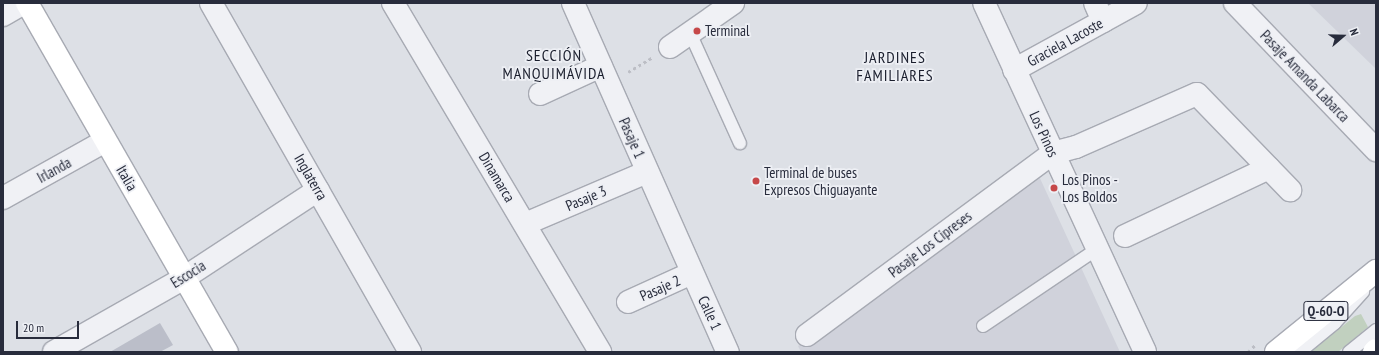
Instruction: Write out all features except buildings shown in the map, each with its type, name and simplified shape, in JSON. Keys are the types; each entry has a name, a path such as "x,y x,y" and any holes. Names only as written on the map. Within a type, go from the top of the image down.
{"street":[{"name":"Inglaterra","path":"211,3 410,352"},
{"name":"Dinamarca","path":"393,3 600,352"},
{"name":"Pasaje 1","path":"573,3 692,273"},
{"path":"670,47 733,3"},
{"name":"Los Pinos","path":"984,3 1145,352"},
{"name":"Graciela Lacoste","path":"1014,70 1099,12 1136,3"},
{"name":"Pasaje Amanda Labarca","path":"1235,3 1376,150"},
{"name":"Italia","path":"14,7 105,141 227,352"},
{"path":"540,94 605,75"},
{"path":"1053,153 1076,147 1197,94 1290,190"},
{"name":"Irlanda","path":"3,198 105,141"},
{"name":"Pasaje Los Cipreses","path":"807,335 1053,153"},
{"path":"1125,236 1269,168"},
{"name":"Pasaje 3","path":"525,224 647,172"},
{"name":"Escocia","path":"54,352 184,278 318,190"},
{"name":"Q-60-O","path":"1276,352 1376,271"},
{"name":"Pasaje 2","path":"628,302 692,273"},
{"name":"Calle 1","path":"692,273 728,352"}],"lane":[{"path":"690,33 740,143"},
{"path":"983,326 1097,249"},
{"path":"1300,352 1335,323 1376,275"},
{"path":"1349,352 1376,330"}],"path":[{"path":"605,75 670,47"}],"shaded area":[{"path":"1308,3 1376,3 1376,69"},
{"path":"1038,174 1120,352 801,352 798,346"}],"green space":[{"path":"1361,314 1368,327 1338,352 1311,352 1355,316"}],"place":[{"name":"Terminal","path":"697,31"},
{"name":"Terminal de buses Expresos Chiguayante","path":"756,181"},
{"name":"Los Pinos - Los Boldos","path":"1054,188"}],"district":[{"name":"SECCIÓN MANQUIMÁVIDA","path":"554,64"},
{"name":"JARDINES FAMILIARES","path":"895,66"}]}
